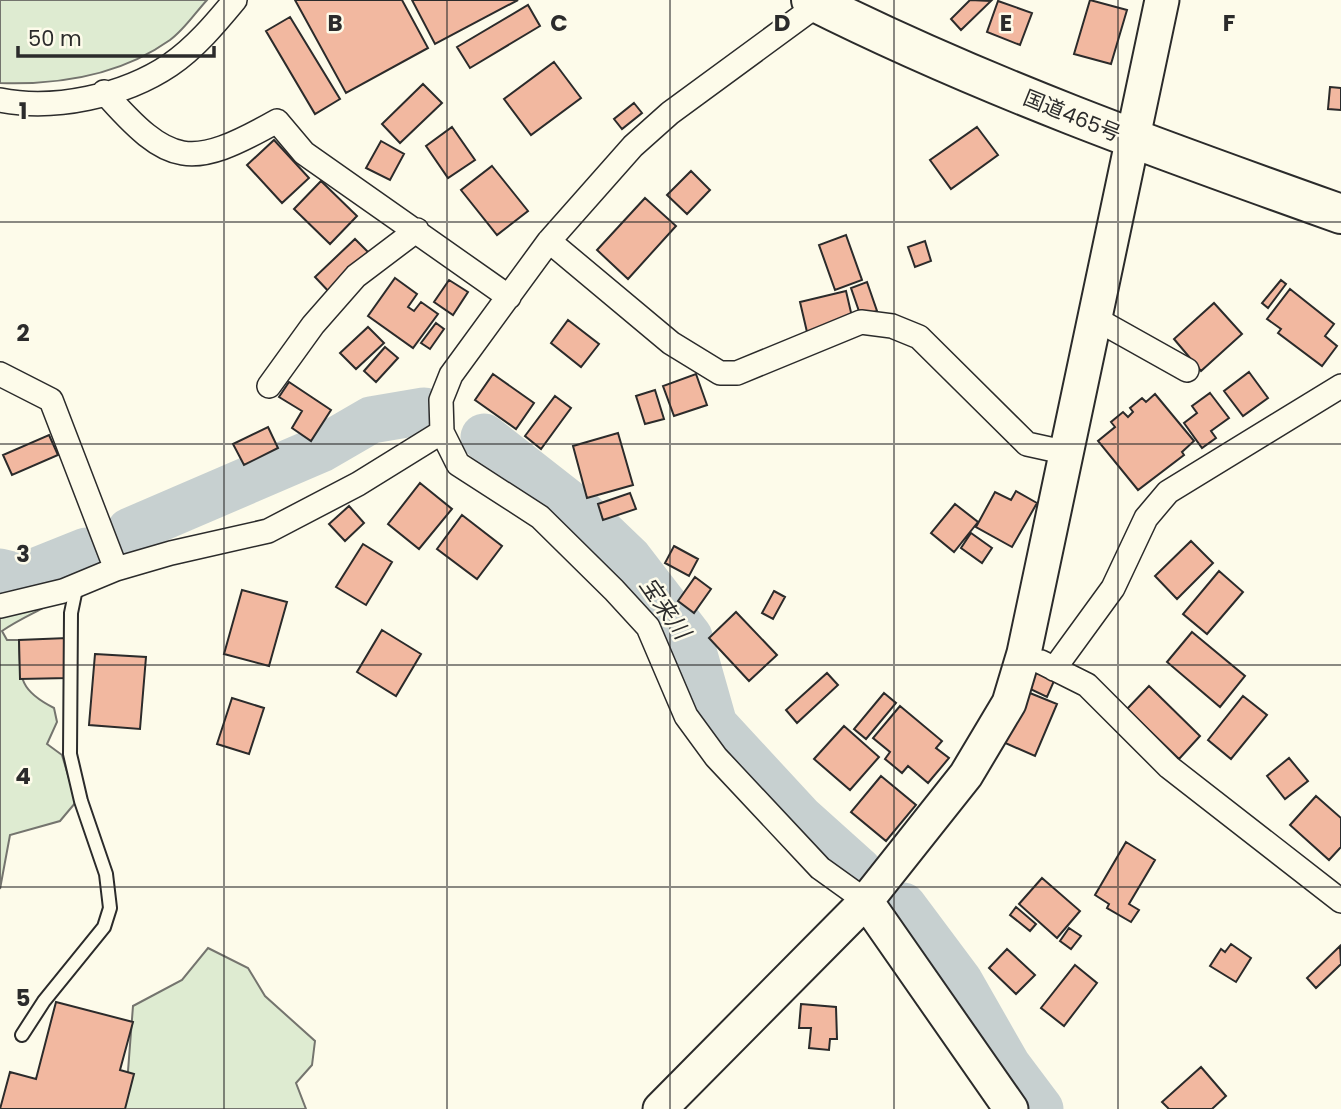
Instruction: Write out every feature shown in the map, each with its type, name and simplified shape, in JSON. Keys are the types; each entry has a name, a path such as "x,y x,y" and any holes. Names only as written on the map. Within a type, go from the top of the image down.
{"highway":[{"name":"国道465号","path":"818,2 975,77 1135,140 1341,214"}],"street":[{"path":"0,100 18,104 63,103 104,92 170,65 211,29 235,0"},
{"path":"660,1109 866,901 966,775 1009,703 1024,653 1068,453 1162,0"},
{"path":"818,2 670,113 633,146 549,241 451,375 441,400 442,432 458,464 540,517 648,627 686,716 716,757 820,868 866,901 1011,1109"},
{"path":"104,92 147,139 164,149 192,156 219,151 277,121 304,153 509,297"},
{"path":"269,386 313,325 356,276 417,230"},
{"path":"549,241 671,343 720,373 737,373 861,322 892,326 919,337 1027,444 1068,453"},
{"path":"1096,319 1187,370"},
{"path":"0,374 51,400 113,563"},
{"path":"1054,668 1113,588 1146,518 1168,492 1341,386"},
{"path":"0,607 63,591 113,563 268,531 358,484 442,432"},
{"path":"1024,653 1087,685 1169,767 1341,901"}],"lane":[{"path":"22,1035 44,1001 104,927 110,908 106,874 81,801 70,754 71,613 78,584"}],"green space":[{"path":"0,0 207,0 175,36 131,62 67,80 0,83"},
{"path":"55,554 79,554 68,585 52,603 2,631 7,640 19,640 21,673 27,688 54,708 57,722 47,744 62,755 76,802 60,821 10,835 0,889 0,574 19,563"},
{"path":"208,948 248,968 265,996 315,1041 312,1065 296,1083 306,1109 121,1109 128,1071 133,1006 182,980"}],"building":[{"path":"295,0 402,0 428,48 346,93"},
{"path":"412,0 518,0 435,44"},
{"path":"970,0 991,1 961,30 951,19"},
{"path":"1090,0 1127,10 1111,64 1074,54"},
{"path":"998,1 1032,13 1020,45 987,32"},
{"path":"528,5 540,26 470,68 457,47"},
{"path":"290,17 340,99 315,114 266,31"},
{"path":"554,62 581,98 531,135 504,99"},
{"path":"423,84 442,103 400,143 382,124"},
{"path":"1330,87 1341,88 1341,110 1328,109"},
{"path":"634,103 642,113 622,129 614,119"},
{"path":"452,127 475,160 448,178 426,146"},
{"path":"977,127 998,155 951,189 930,160"},
{"path":"274,140 309,178 282,203 247,165"},
{"path":"381,141 404,154 390,180 366,168"},
{"path":"492,166 528,211 497,235 461,190"},
{"path":"691,171 710,190 687,214 667,195"},
{"path":"321,181 357,216 330,244 294,209"},
{"path":"645,198 676,226 628,279 597,250"},
{"path":"846,235 862,280 835,290 819,245"},
{"path":"355,239 373,257 332,295 315,277"},
{"path":"925,241 931,261 915,267 908,247"},
{"path":"395,278 417,294 408,307 414,311 421,302 438,314 413,348 368,316"},
{"path":"449,280 468,292 453,315 434,302"},
{"path":"1281,280 1286,284 1268,308 1262,303"},
{"path":"867,282 877,311 861,317 851,288"},
{"path":"1290,289 1334,324 1325,336 1337,346 1322,366 1278,333 1281,329 1267,319"},
{"path":"846,291 853,321 807,332 800,302"},
{"path":"1214,303 1242,334 1201,371 1174,339"},
{"path":"568,320 599,344 581,367 551,343"},
{"path":"436,323 444,329 430,349 421,343"},
{"path":"368,327 384,343 356,369 340,353"},
{"path":"385,347 398,358 376,382 364,371"},
{"path":"1249,372 1268,398 1243,416 1224,391"},
{"path":"493,374 534,403 516,429 475,400"},
{"path":"696,374 707,405 674,416 663,386"},
{"path":"289,382 331,410 311,441 292,428 302,411 279,397"},
{"path":"655,390 664,419 645,424 636,396"},
{"path":"1210,393 1229,418 1211,431 1216,438 1202,448 1184,423 1197,413 1192,406"},
{"path":"1155,394 1194,441 1182,452 1184,455 1138,490 1098,441 1115,427 1111,422 1123,412 1128,417 1133,412 1130,408 1142,398 1146,402"},
{"path":"555,396 571,408 541,449 525,436"},
{"path":"268,427 278,448 244,465 233,444"},
{"path":"618,433 633,485 587,498 573,446"},
{"path":"49,435 58,455 12,475 3,455"},
{"path":"420,483 452,509 419,549 388,524"},
{"path":"1016,491 1037,503 1012,547 976,527 995,492 1011,500"},
{"path":"630,493 636,509 603,520 598,504"},
{"path":"955,504 978,522 954,552 931,533"},
{"path":"349,506 364,523 345,541 329,524"},
{"path":"462,515 502,546 477,579 437,549"},
{"path":"971,533 992,548 982,563 961,548"},
{"path":"1191,541 1213,563 1177,599 1155,576"},
{"path":"363,544 392,562 366,605 336,587"},
{"path":"674,546 698,559 689,576 665,563"},
{"path":"1219,571 1243,592 1207,634 1183,614"},
{"path":"695,577 711,589 694,613 678,601"},
{"path":"242,590 287,602 269,666 224,654"},
{"path":"774,591 785,597 773,619 762,613"},
{"path":"736,612 777,655 749,681 709,638"},
{"path":"382,630 421,654 396,696 357,672"},
{"path":"1192,632 1245,676 1220,707 1167,662"},
{"path":"67,638 68,678 20,679 19,640"},
{"path":"95,654 146,657 140,729 89,725"},
{"path":"1031,670 1054,681 1047,697 1024,686"},
{"path":"827,673 838,685 797,723 786,710"},
{"path":"1149,686 1200,736 1179,759 1127,709"},
{"path":"1025,691 1057,704 1035,756 1003,742"},
{"path":"884,693 896,703 866,739 854,729"},
{"path":"1243,696 1267,715 1231,759 1208,740"},
{"path":"232,698 264,708 249,754 217,744"},
{"path":"900,706 942,741 936,748 949,758 928,783 908,766 902,773 885,759 890,752 873,738"},
{"path":"844,726 879,757 850,790 814,759"},
{"path":"1289,758 1308,781 1285,799 1267,776"},
{"path":"881,776 916,805 886,841 851,812"},
{"path":"1316,796 1341,818 1341,847 1329,860 1290,825"},
{"path":"1126,842 1155,860 1129,904 1139,910 1131,922 1107,908 1109,904 1095,895"},
{"path":"1042,878 1080,911 1057,938 1019,904"},
{"path":"1016,907 1036,924 1030,931 1010,915"},
{"path":"1069,928 1081,936 1071,949 1060,941"},
{"path":"1231,944 1251,958 1236,982 1210,966 1221,949 1225,952"},
{"path":"1340,946 1341,964 1316,988 1307,978"},
{"path":"1007,949 1035,975 1016,994 989,968"},
{"path":"1075,965 1097,983 1064,1026 1041,1008"},
{"path":"56,1002 133,1022 120,1070 134,1074 125,1109 0,1109 10,1072 36,1079"},
{"path":"801,1004 836,1007 837,1039 830,1039 829,1050 809,1048 811,1028 799,1028"},
{"path":"1201,1067 1226,1096 1212,1109 1169,1109 1162,1102"}],"waterway":[{"name":"宝来川","path":"130,531 321,449 371,420 424,411"},
{"name":"宝来川","path":"484,437 581,513 629,559 689,637 714,725 800,818 859,871"},
{"name":"宝来川","path":"0,572 21,577 86,551"},
{"name":"宝来川","path":"903,906 959,981 1007,1065 1040,1109"}]}
